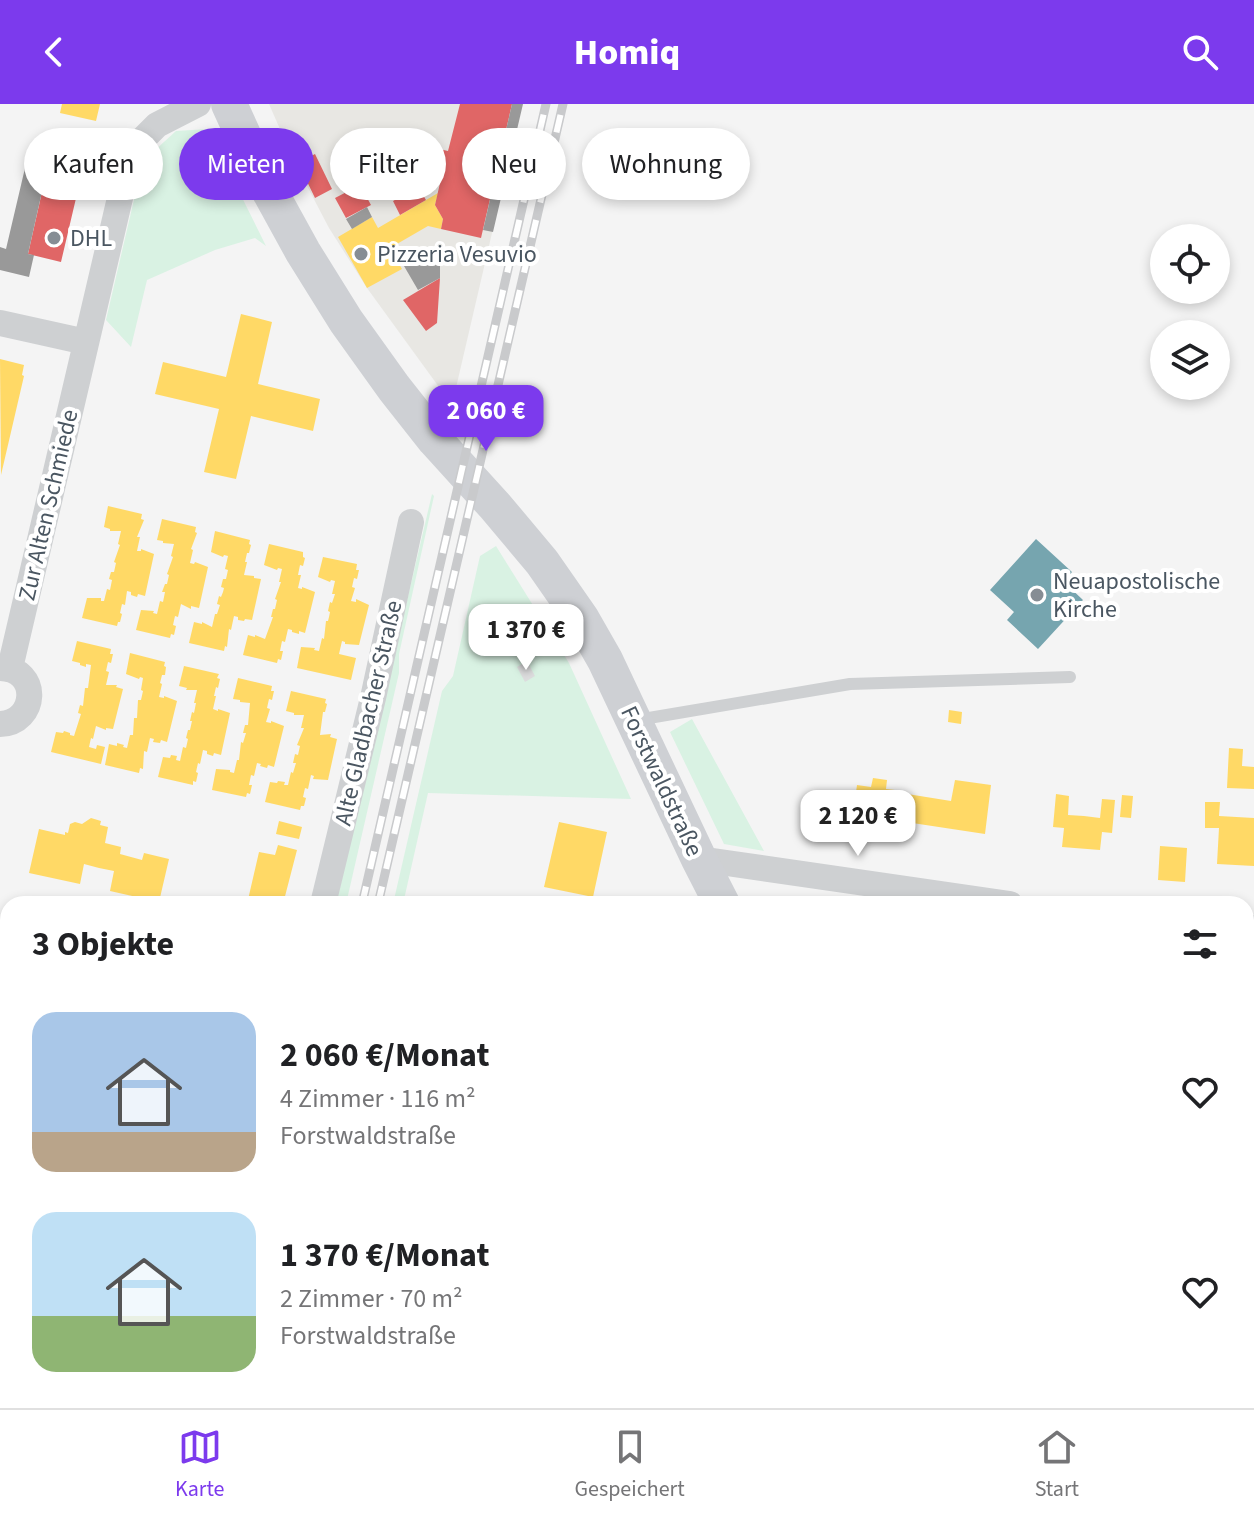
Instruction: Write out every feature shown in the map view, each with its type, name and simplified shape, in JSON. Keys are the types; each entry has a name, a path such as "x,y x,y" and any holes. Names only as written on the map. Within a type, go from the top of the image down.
{"street":[{"name":"Zur Alten Schmiede","path":"0,724 20,717 29,704 30,689 23,677 5,668 131,151 157,125 198,104"},
{"name":"Forstwaldstraße","path":"229,104 265,183 346,321 435,440 542,562 581,618 605,660 718,896"},
{"path":"0,323 86,342"},
{"name":"Alte Gladbacher Straße","path":"325,896 373,698 411,522"},
{"path":"699,859 955,896"}],"lane":[{"path":"634,720 850,684 1070,677"}],"shaded area":[{"path":"269,104 522,104 516,128 462,128 462,200 500,200 452,405 367,288 314,199 314,128 280,128"}],"green space":[{"path":"179,131 179,200 243,200 266,246 255,238 215,250 147,280 131,347 106,320 134,200 163,200 163,143"},
{"path":"432,494 399,654 399,673 348,896 338,896"},
{"path":"496,546 569,663 631,799 428,793 405,896 395,896 442,691 453,676 480,556"},
{"path":"692,719 764,851 724,844 670,732"}],"building: Wohnen":[{"path":"62,104 100,104 96,121 60,113"},
{"path":"426,200 436,200 435,205 443,219 441,229 428,226 390,248 402,269 367,288 338,237 372,217 378,228"},
{"path":"241,314 272,322 258,384 320,399 313,431 251,416 236,479 204,472 219,409 155,394 163,362 226,377"},
{"path":"0,359 24,365 1,475"},
{"path":"108,506 142,514 141,519 144,520 137,537 140,537 137,551 141,549 154,554 145,596 138,594 137,597 127,591 117,626 82,618 87,598 101,598 104,601 107,589 110,590 112,580 109,579 111,572 114,572 121,531 110,531 104,527"},
{"path":"162,519 196,527 190,563 208,567 199,608 191,606 191,609 181,604 178,617 175,616 174,635 171,634 170,638 136,630 141,610 157,614 160,601 163,602 165,592 162,592 167,584 174,544 157,540"},
{"path":"215,531 250,540 244,575 261,579 252,620 238,620 234,616 224,651 189,643 194,622 212,627 220,605 217,604 219,596 224,588 221,587 223,579 226,579 228,556 211,552"},
{"path":"269,544 303,552 305,558 303,566 300,565 298,588 315,592 305,633 288,629 285,642 282,641 281,660 278,659 277,663 243,655 248,635 265,639 275,609 282,569 264,565"},
{"path":"323,557 357,564 356,570 359,570 357,579 354,578 351,601 356,602 356,599 369,605 359,645 342,641 339,654 356,658 351,680 297,668 301,647 319,651 330,602 335,594 332,594 335,581 318,577"},
{"path":"77,641 111,649 110,654 113,654 111,663 108,662 106,685 117,685 123,689 113,729 96,726 91,738 89,747 105,747 101,764 51,752 56,732 64,731 74,736 81,714 78,713 80,705 83,706 85,688 88,688 91,665 86,664 86,667 72,661"},
{"path":"130,653 165,662 159,697 177,701 167,742 153,742 154,739 150,738 147,752 144,751 143,769 140,768 139,773 105,765 109,744 117,746 117,743 127,748 130,735 133,735 134,718 137,718 143,678 126,674"},
{"path":"184,666 219,674 213,709 230,713 221,755 214,753 213,756 203,750 193,785 158,777 163,757 177,756 176,760 180,761 183,747 186,748 197,690 179,686"},
{"path":"238,678 272,686 271,691 274,691 272,700 269,699 266,722 284,726 274,767 268,765 267,768 257,763 254,776 251,775 250,794 247,793 246,797 212,790 216,769 234,773 246,733 243,733 245,725 248,725 250,703 233,699"},
{"path":"291,691 326,699 320,735 331,734 330,737 337,739 328,780 313,779 311,775 308,789 305,788 304,806 300,810 265,802 270,782 285,782 284,785 288,785 296,763 293,763 295,754 298,755 300,746 297,745 304,728 301,728 304,715 286,711"},
{"path":"949,710 962,712 961,724 948,722"},
{"path":"1229,748 1243,749 1242,766 1254,767 1254,789 1227,788"},
{"path":"873,778 887,780 886,789 895,792 951,801 955,780 991,785 985,834 853,814 857,785 871,787"},
{"path":"1056,794 1069,796 1068,815 1100,818 1102,799 1115,800 1112,833 1102,832 1100,850 1062,847 1064,828 1053,827"},
{"path":"1122,795 1133,796 1131,818 1120,817"},
{"path":"1205,802 1220,802 1219,816 1254,818 1254,866 1217,864 1219,828 1205,828"},
{"path":"91,818 101,821 100,825 108,827 105,843 121,847 120,854 142,860 144,853 169,859 160,896 132,896 110,891 114,871 84,864 80,884 29,873 39,829 65,835 70,824 82,824"},
{"path":"279,821 302,827 299,839 276,834"},
{"path":"559,822 607,832 593,896 544,887"},
{"path":"278,845 297,850 285,896 249,896 259,852 275,855"},
{"path":"1160,846 1187,848 1185,882 1158,880"}],"building: Handel":[{"path":"460,104 512,104 506,128 462,128 462,200 490,200 481,238 441,229 443,219 435,205 436,200 446,200 448,151"},
{"path":"314,155 330,185 330,190 315,198 314,196"},
{"path":"40,200 76,200 61,262 28,254"},
{"path":"336,200 368,200 371,205 346,218"},
{"path":"395,200 426,200 400,215"},
{"path":"440,278 437,323 426,331 403,300"}],"building: Öffentlich":[{"name":"Neuapostolische Kirche","path":"1036,539 1072,572 1064,582 1083,600 1038,649 1007,620 1014,612 990,590"}],"building: Industrie":[{"path":"512,104 523,104 517,128 506,128"},
{"path":"24,172 24,200 40,200 28,254 34,255 29,277 0,270 0,247 6,249"},
{"path":"490,200 500,200 493,232 483,230"},
{"path":"367,207 372,217 352,229 346,219"},
{"path":"440,246 440,278 418,290 404,266"}],"building: Sonstige":[{"path":"527,661 535,676 525,682 517,667"}],"railway":[{"path":"364,896 546,104"},
{"path":"380,896 563,104"}],"place":[{"name":"DHL","path":"54,238"},
{"name":"Pizzeria Vesuvio","path":"361,254"},
{"name":"Neuapostolische Kirche","path":"1037,595"}]}
